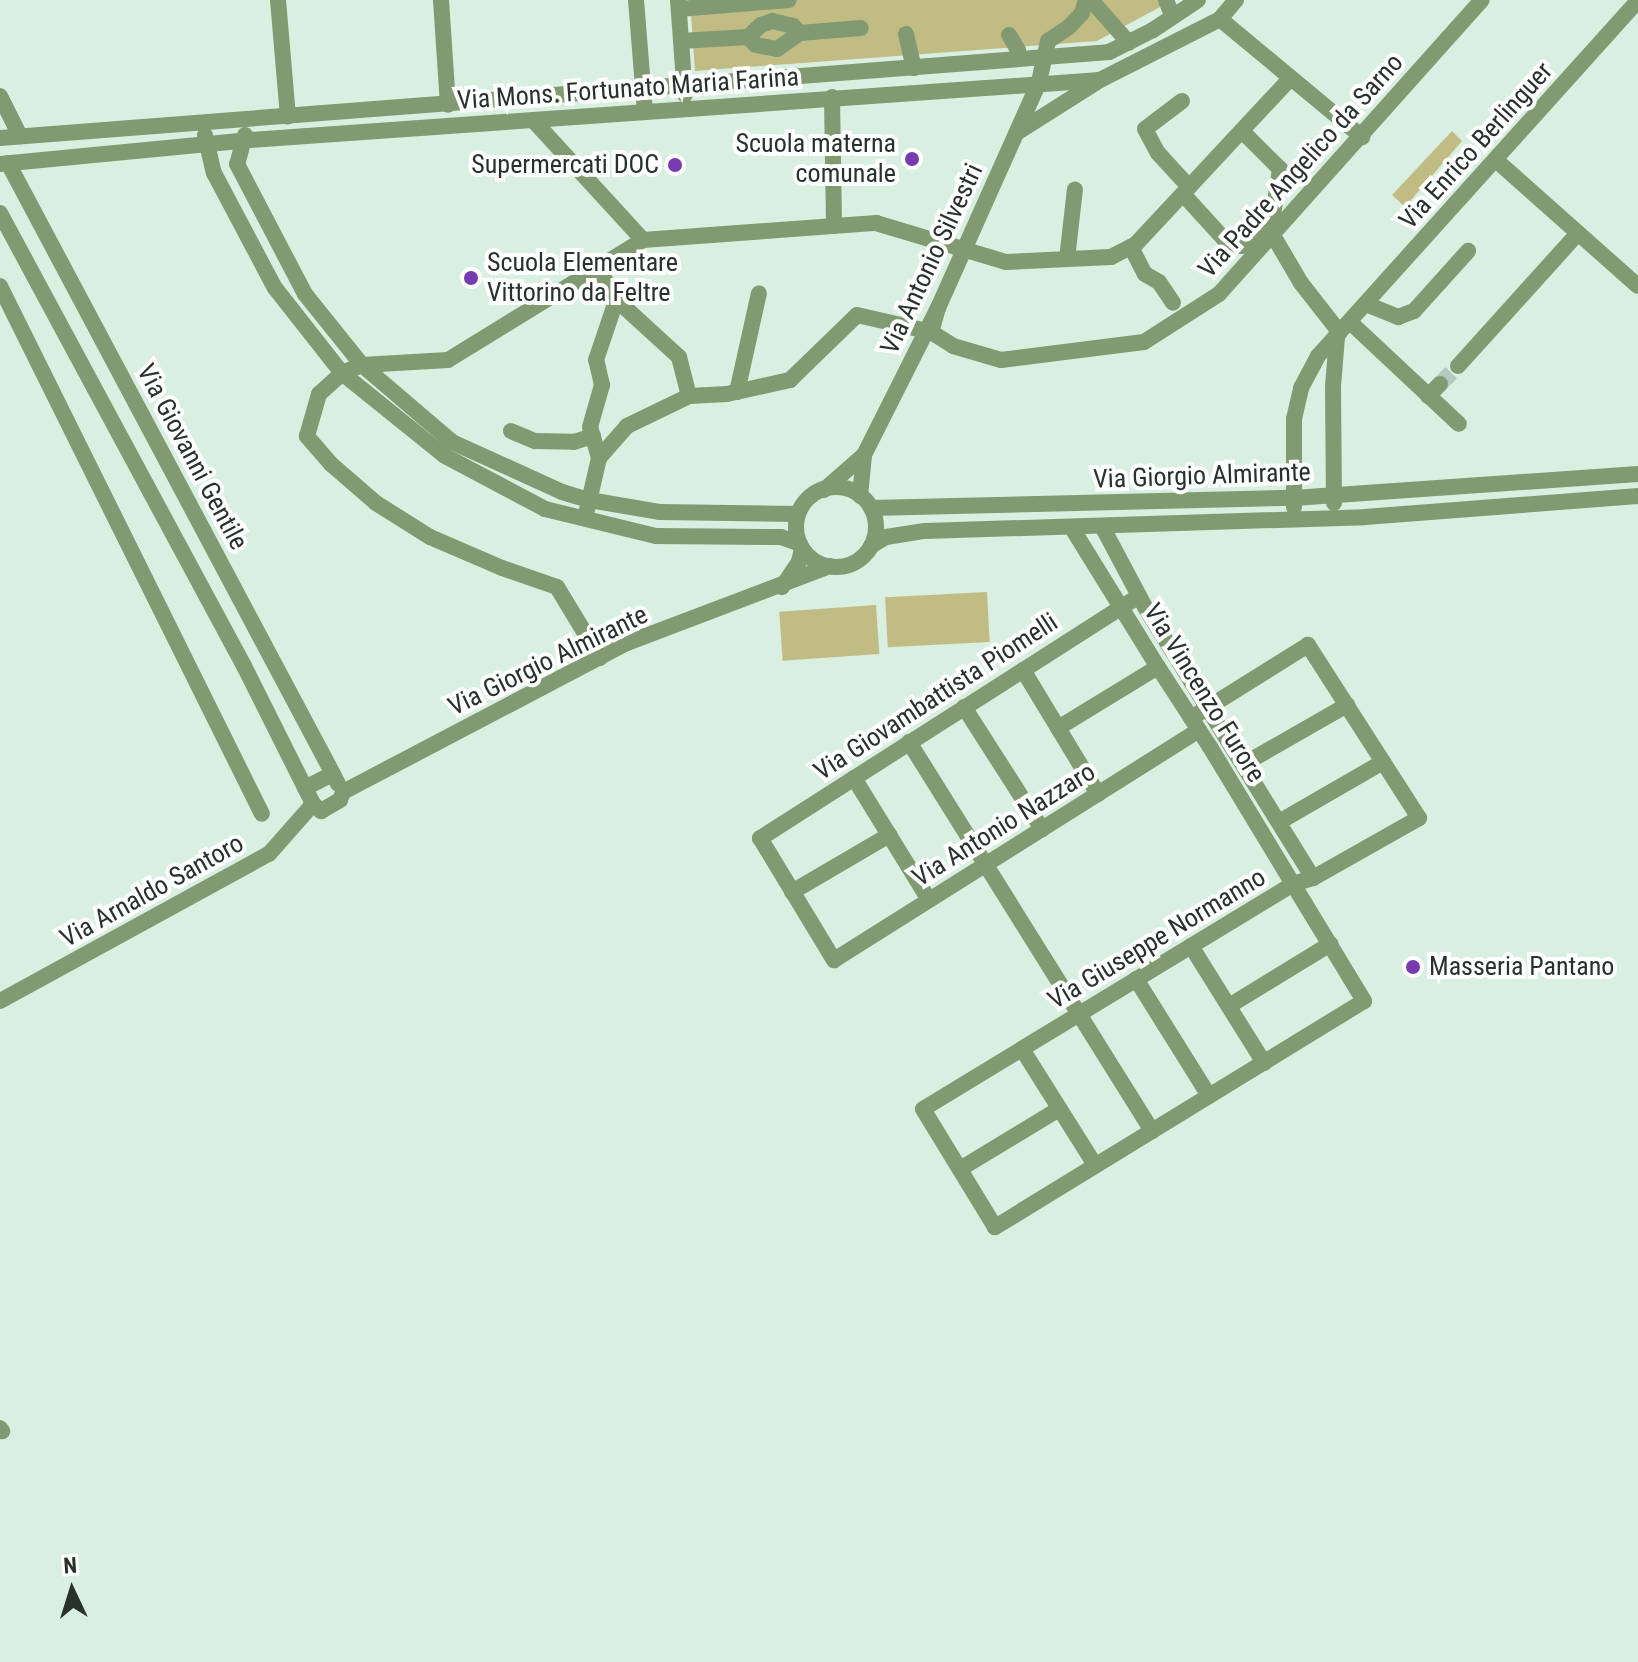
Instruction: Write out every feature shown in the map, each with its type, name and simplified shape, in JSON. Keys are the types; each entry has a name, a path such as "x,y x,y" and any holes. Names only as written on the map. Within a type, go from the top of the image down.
{"street":[{"path":"278,0 288,117"},
{"path":"441,0 448,105"},
{"path":"636,0 645,112"},
{"path":"686,108 678,4 789,0"},
{"path":"1042,58 1048,41 1069,27 1089,0 1129,43"},
{"path":"1166,0 1173,17"},
{"name":"Via Mons. Fortunato Maria Farina","path":"0,138 1109,52 1198,0"},
{"name":"Via Mons. Fortunato Maria Farina","path":"4,164 243,141 1100,80 1220,19 1236,0"},
{"name":"Via Padre Angelico da Sarno","path":"938,308 931,332 953,346 1001,360 1144,342 1219,294 1274,237 1482,0"},
{"name":"Via Enrico Berlinguer","path":"1295,520 1294,419 1301,388 1318,356 1638,1"},
{"path":"770,2 772,21"},
{"path":"1220,19 1362,137"},
{"path":"681,41 748,37 761,25 772,21 793,26 800,33"},
{"path":"748,37 756,45 777,49 800,33 861,28"},
{"path":"906,34 914,68"},
{"path":"1009,35 1018,50 1019,59"},
{"path":"777,49 780,78"},
{"name":"Via Antonio Silvestri","path":"824,490 864,455 927,331 1039,82 1042,58"},
{"path":"600,658 557,587 502,568 430,537 376,503 331,464 307,436 319,394 342,373 362,365 448,360 643,240 876,223 1006,262 1111,257 1131,247 1290,79"},
{"path":"1017,132 1100,80"},
{"path":"0,96 20,136"},
{"path":"832,97 834,226"},
{"path":"1182,101 1145,129 1158,153 1225,240 1241,246 1273,215 1280,169 1242,131"},
{"path":"533,120 643,240"},
{"path":"249,121 237,164 305,294 362,365 452,442 562,492 589,500 659,512 798,514"},
{"path":"203,124 214,173 275,288 342,373 445,456 545,509 656,536 781,537 801,546 811,558 830,566 856,561 871,546 875,533 865,502 841,488 824,490 806,501 798,514 801,546 799,562 782,587"},
{"path":"1497,161 1638,286"},
{"name":"Via Giovanni Gentile","path":"4,164 343,792"},
{"path":"1067,259 1075,189"},
{"name":"Via Giovanni Gentile","path":"0,213 236,652 313,804"},
{"path":"1458,366 1578,233"},
{"path":"1274,237 1301,283 1342,331 1434,390 1459,424"},
{"path":"1131,247 1145,274 1159,282 1173,303"},
{"path":"1366,304 1398,317 1414,311 1468,251"},
{"path":"601,267 609,293 679,357 689,396"},
{"path":"0,286 262,814"},
{"path":"737,392 759,293"},
{"path":"599,458 590,427 602,385 596,360 616,301"},
{"path":"584,519 599,458 627,426 689,396 737,392 790,380 857,315 927,331"},
{"path":"1342,331 1333,386 1334,496 1638,474"},
{"path":"511,431 535,441 574,442 593,436"},
{"name":"Via Antonio Silvestri","path":"864,455 865,502"},
{"name":"Via Giorgio Almirante","path":"865,502 1334,496 1335,518 1103,528 925,531 886,537 871,546"},
{"path":"1335,518 1638,496"},
{"name":"Via Vincenzo Furore","path":"1072,528 1364,1001 1264,1063"},
{"name":"Via Vincenzo Furore","path":"1103,528 1139,596 1313,878"},
{"name":"Via Giorgio Almirante","path":"313,804 321,811 340,800 343,792 627,643 782,587 830,566"},
{"name":"Via Giovambattista Piomelli","path":"792,892 760,838 1139,596"},
{"name":"Via Antonio Nazzaro","path":"792,892 834,960 1098,794 1195,724 1208,707 1308,645 1347,705"},
{"path":"1058,728 1158,667"},
{"path":"1023,670 1098,794"},
{"path":"1244,764 1347,705 1383,762 1279,822"},
{"path":"964,707 1042,829"},
{"path":"909,742 1152,1131"},
{"name":"Via Giuseppe Normanno","path":"960,1169 923,1109 1293,884 1313,878 1419,818 1383,762"},
{"path":"305,788 333,774"},
{"path":"854,778 929,900"},
{"name":"Via Arnaldo Santoro","path":"0,1001 269,854 313,804"},
{"path":"792,892 889,835"},
{"path":"1229,1006 1330,944"},
{"path":"1059,1109 960,1169 995,1227 1264,1063 1191,946"},
{"path":"1136,979 1209,1096"},
{"path":"1022,1049 1095,1165"}],"shaded area":[{"path":"690,0 1173,0 1097,41 695,71"},
{"path":"1452,131 1462,141 1405,207 1392,195"},
{"path":"987,592 990,642 888,647 885,597"},
{"path":"876,605 879,654 783,661 779,612"}],"tunnel":[{"path":"1440,384 1458,366"}],"place":[{"name":"Scuola materna comunale","path":"912,159"},
{"name":"Supermercati DOC","path":"675,165"},
{"name":"Scuola Elementare Vittorino da Feltre","path":"471,278"},
{"name":"Masseria Pantano","path":"1413,967"}]}
